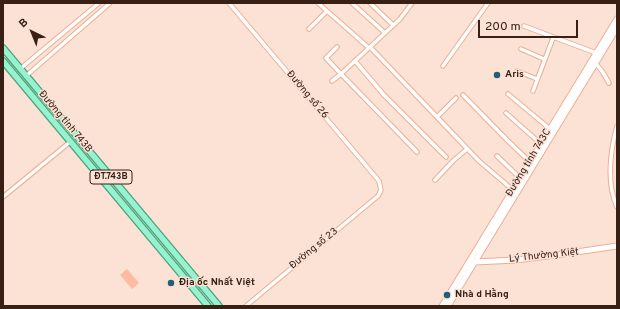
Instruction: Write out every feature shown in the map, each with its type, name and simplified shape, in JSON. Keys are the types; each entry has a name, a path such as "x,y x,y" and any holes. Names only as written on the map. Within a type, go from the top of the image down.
{"main road":[{"name":"Đường tỉnh 743C","path":"442,306 617,19"},
{"name":"Đường tỉnh 743C","path":"448,306 617,28"},
{"name":"Đường tỉnh 743B","path":"3,48 219,306"},
{"name":"Đường tỉnh 743B","path":"3,61 208,306"},
{"path":"116,196 123,191"},
{"name":"Lý Thường Kiệt","path":"470,262 522,259 617,246"}],"street":[{"path":"20,69 100,3 105,7"},
{"path":"26,76 110,3"},
{"name":"Đường số 26","path":"229,3 379,181 380,190"},
{"path":"318,3 370,48 479,161 513,190"},
{"path":"352,3 385,33"},
{"path":"370,3 393,25"},
{"path":"332,81 400,20 412,3"},
{"path":"443,66 488,3"},
{"path":"309,29 327,11"},
{"path":"524,26 596,54"},
{"path":"533,91 553,38"},
{"path":"337,47 326,58 417,152"},
{"path":"521,49 544,59"},
{"path":"355,61 384,95 446,157"},
{"path":"596,64 609,83"},
{"path":"517,72 537,79"},
{"path":"508,94 550,129"},
{"path":"463,95 530,162"},
{"path":"437,117 456,98"},
{"path":"506,113 541,144"},
{"path":"617,126 613,142 610,168 612,194 617,207"},
{"path":"3,198 70,142"},
{"path":"435,180 467,149"},
{"path":"497,156 520,178"},
{"name":"Đường số 23","path":"246,306 378,196 380,190"}],"shaded area":[{"path":"127,269 139,283 132,289 120,275"}],"place":[{"name":"Aris","path":"497,75"},
{"name":"Địa ốc Nhất Việt","path":"171,283"},
{"name":"Nhà d Hằng","path":"447,295"}]}
